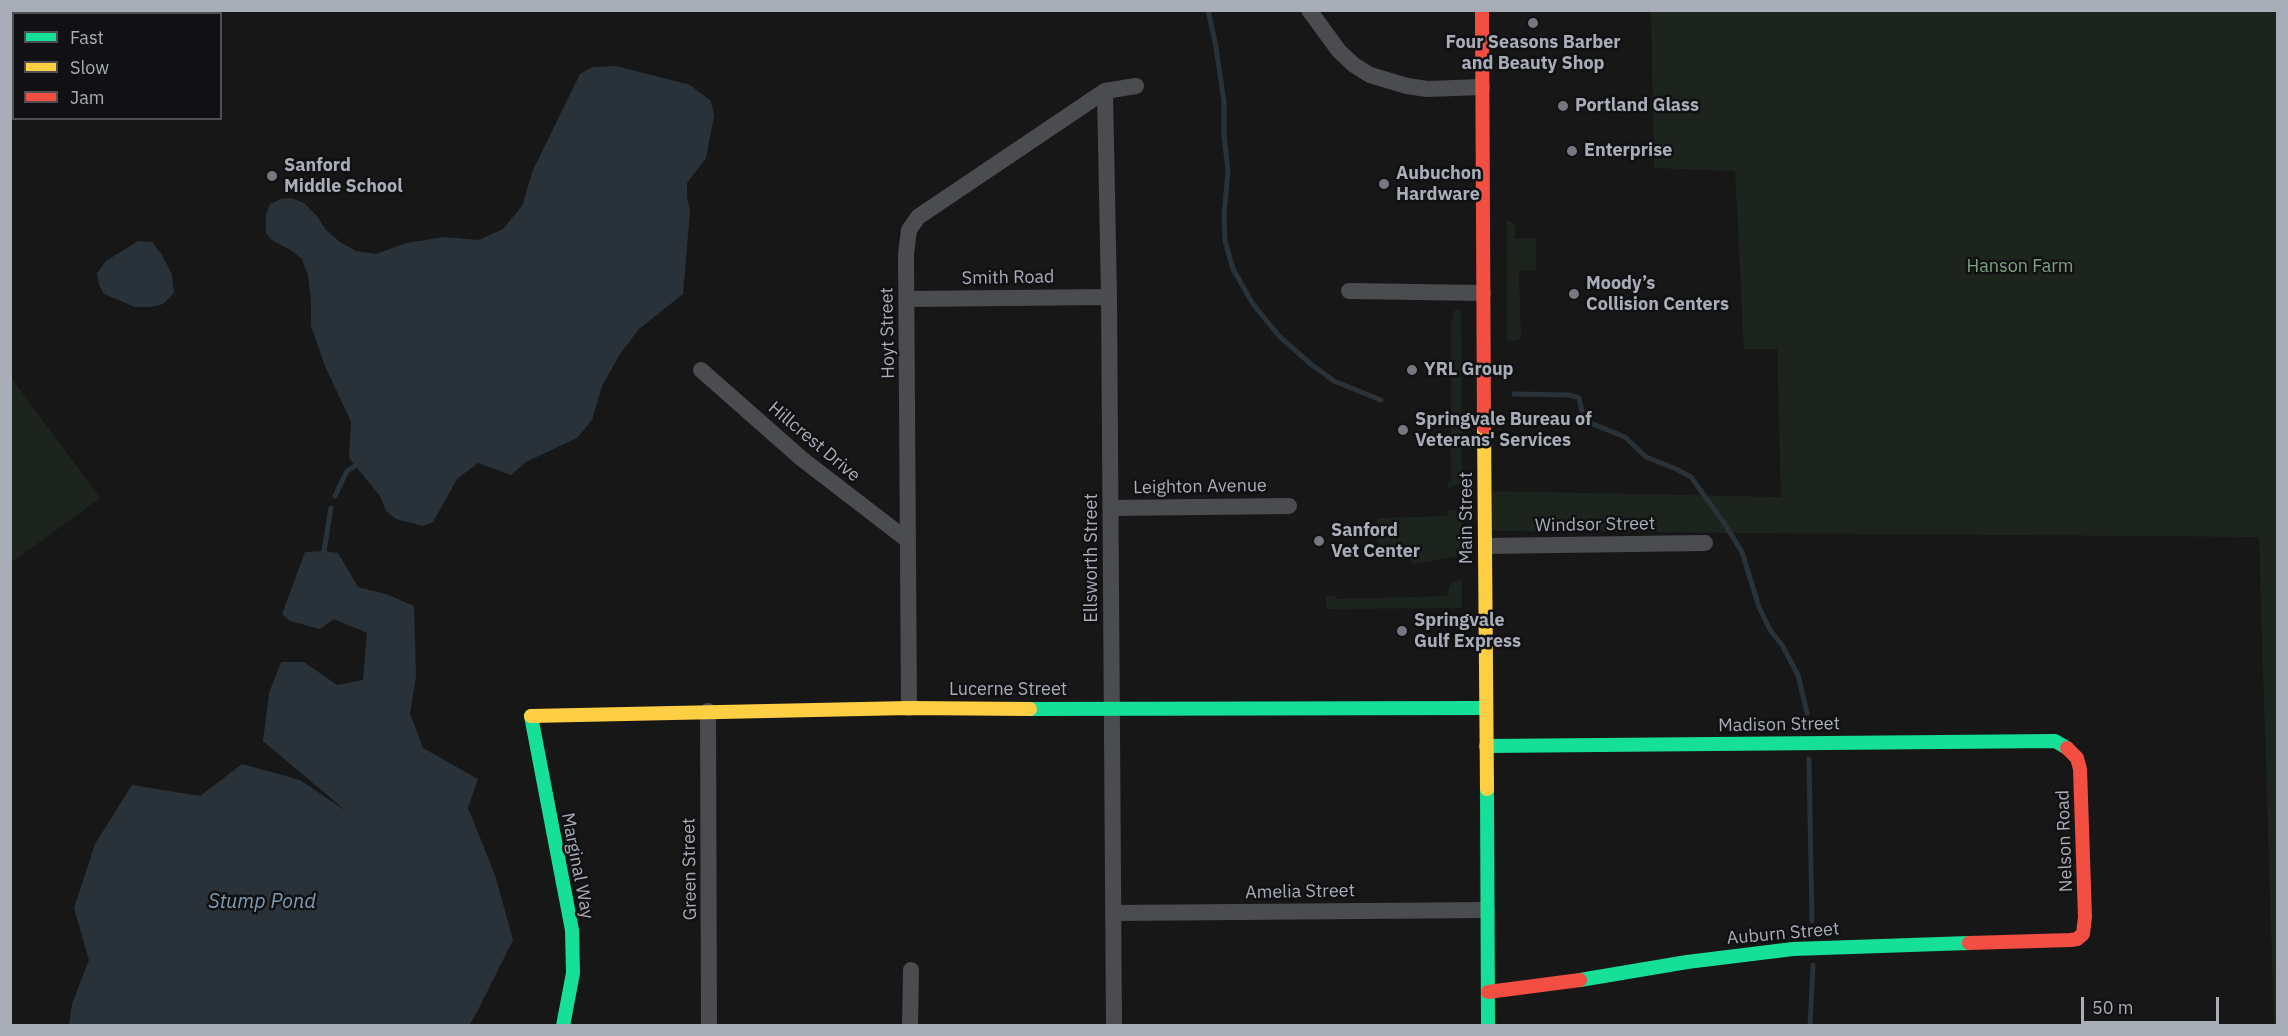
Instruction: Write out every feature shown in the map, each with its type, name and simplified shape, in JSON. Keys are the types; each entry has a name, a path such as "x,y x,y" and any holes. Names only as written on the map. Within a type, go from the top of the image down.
{"street":[{"path":"1309,10 1339,51 1354,65 1370,75 1417,88 1482,87"},
{"name":"Main Street","path":"1482,10 1488,1026"},
{"name":"Hoyt Street","path":"909,708 906,538 907,236 918,217 1105,91 1136,86"},
{"name":"Ellsworth Street","path":"1105,91 1109,297 1114,1026"},
{"path":"1349,291 1484,293"},
{"name":"Smith Road","path":"907,299 1109,297"},
{"name":"Hillcrest Drive","path":"701,370 802,459 906,538"},
{"name":"Leighton Avenue","path":"1111,508 1289,506"},
{"name":"Windsor Street","path":"1486,546 1705,543"},
{"name":"Lucerne Street","path":"531,714 909,708 1239,710 1486,708"},
{"name":"Green Street","path":"708,711 709,1026"},
{"name":"Marginal Way","path":"531,714 572,930 573,973 563,1026"},
{"name":"Madison Street","path":"1486,746 2047,740 2055,741 2071,750"},
{"name":"Nelson Road","path":"2071,750 2077,758 2080,769 2085,917 2083,934"},
{"name":"Amelia Street","path":"1113,914 1487,910"},
{"name":"Auburn Street","path":"1488,992 1554,985 1687,962 1793,949 2063,940 2077,939 2083,934"},
{"path":"910,1026 911,970"}],"green space":[{"name":"Hanson Farm","path":"1651,11 2277,11 2277,1025 2274,1025 2259,537 1491,531 1492,491 1781,497 1777,349 1744,349 1735,171 1654,168"},
{"path":"1507,220 1515,224 1515,239 1536,238 1536,270 1519,271 1521,336 1520,339 1513,341 1507,340"},
{"path":"1457,309 1461,313 1462,479 1457,485 1448,488 1448,482 1451,481 1451,324 1454,311"},
{"path":"10,376 100,498 11,563 10,563"},
{"path":"1448,510 1455,511 1462,516 1463,555 1414,564 1404,554 1384,555 1383,560 1380,560 1377,520 1380,518 1448,516"},
{"path":"1462,580 1462,608 1327,609 1326,596 1336,596 1336,599 1448,596 1452,582"}],"water":[{"path":"616,66 690,85 711,101 714,116 706,158 687,183 690,211 683,294 639,329 620,354 602,386 592,420 577,438 526,462 511,475 478,463 457,479 433,522 423,526 396,519 386,511 380,496 349,458 351,422 325,366 311,326 308,275 302,259 272,240 266,233 266,214 270,204 291,198 304,203 326,230 340,242 356,251 376,254 406,243 444,237 479,240 503,229 522,206 533,170 580,74 593,67"},
{"path":"138,241 152,242 162,255 172,275 174,293 163,304 135,307 104,294 99,285 97,273 106,261"},
{"name":"Stump Pond","path":"305,552 338,553 358,587 386,594 414,606 416,676 410,714 423,748 478,779 468,808 495,875 513,940 478,1010 469,1026 69,1025 72,1004 89,960 74,908 95,844 132,785 200,796 242,764 300,780 346,811 263,741 269,693 281,662 304,662 337,685 363,680 367,633 334,619 320,629 290,621 282,614"}],"waterway":[{"path":"1208,10 1224,102 1224,135 1228,171 1224,215 1225,241 1233,269 1253,304 1279,336 1334,381 1381,400"},
{"path":"1514,394 1570,395 1579,398 1582,412 1588,422 1625,437 1646,457 1691,477 1742,552 1759,607 1770,630 1782,645 1798,675 1807,713"},
{"path":"335,496 347,471 355,466"},
{"path":"324,551 331,508"},
{"path":"1809,759 1812,921"},
{"path":"1810,1026 1813,965"}],"traffic: fast":[{"path":"1030,709 1486,708"},
{"path":"531,716 572,930 573,973 563,1026"},
{"path":"1486,746 2055,741 2067,748"},
{"path":"1487,789 1488,1026"},
{"path":"1580,980 1687,962 1793,949 1969,943"}],"traffic: slow":[{"path":"1484,427 1487,789"},
{"path":"531,716 909,708 1030,709"}],"traffic: jam":[{"path":"1482,10 1484,427"},
{"path":"1969,943 2071,940 2083,934 2085,917 2080,769 2077,758 2067,748"},
{"path":"1488,992 1580,980"}],"place":[{"name":"Four Seasons Barber and Beauty Shop","path":"1533,23"},
{"name":"Portland Glass","path":"1563,106"},
{"name":"Enterprise","path":"1572,151"},
{"name":"Sanford Middle School","path":"272,176"},
{"name":"Aubuchon Hardware","path":"1384,184"},
{"name":"Moody’s Collision Centers","path":"1574,294"},
{"name":"YRL Group","path":"1412,370"},
{"name":"Springvale Bureau of Veterans' Services","path":"1403,430"},
{"name":"Sanford Vet Center","path":"1319,541"},
{"name":"Springvale Gulf Express","path":"1402,631"}]}
